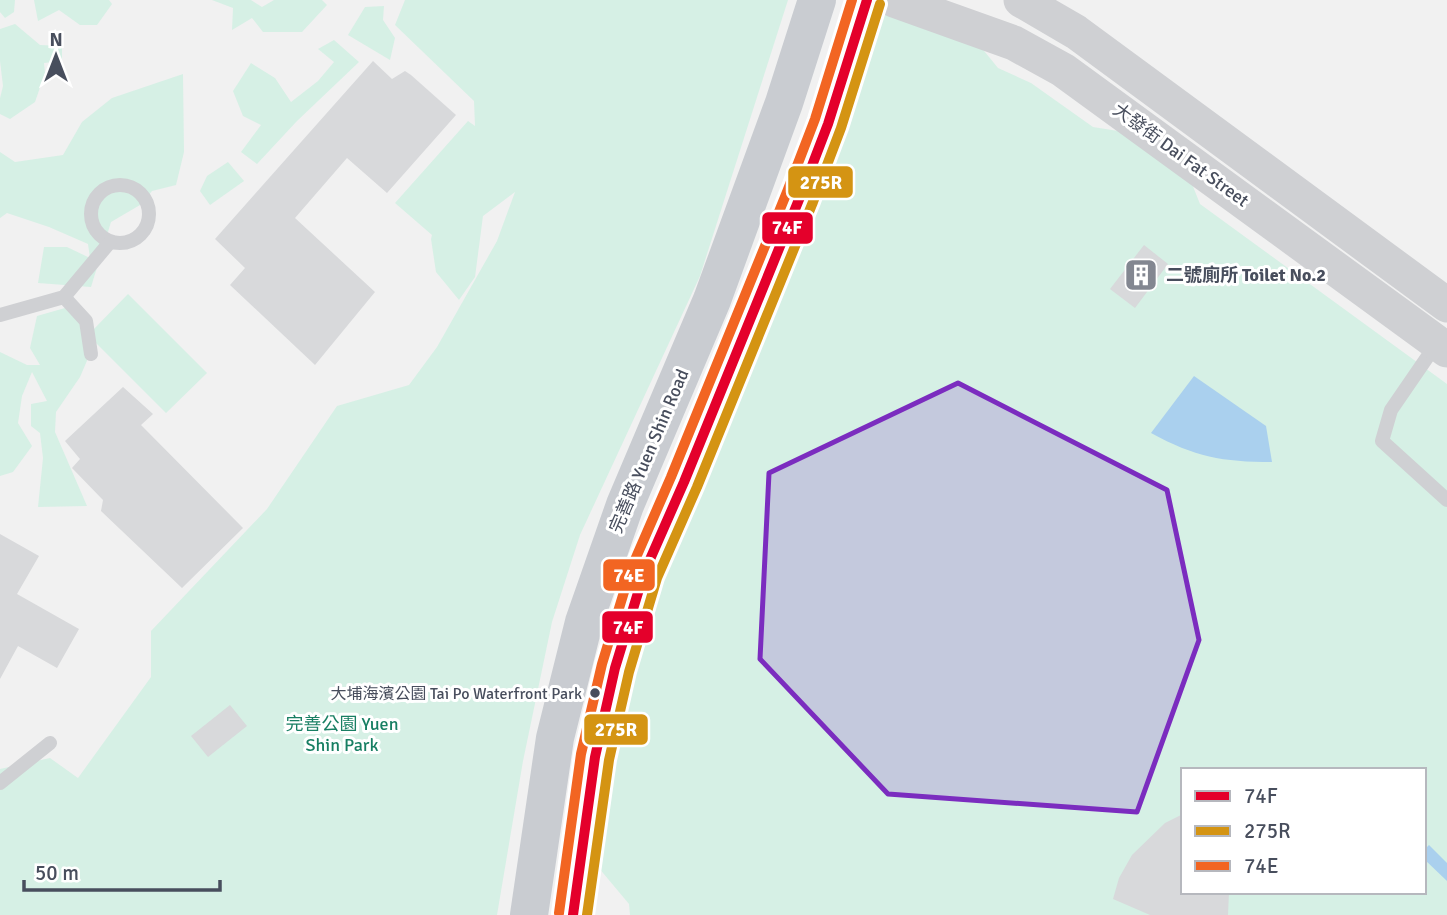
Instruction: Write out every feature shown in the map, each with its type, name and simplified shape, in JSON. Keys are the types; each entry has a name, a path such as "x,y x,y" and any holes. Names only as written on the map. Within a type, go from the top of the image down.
{"main road":[{"name":"完善路 Yuen Shin Road","path":"529,915 555,738 584,622 625,505 712,300 784,103 817,0"},
{"path":"573,915 595,757 615,668 644,573 800,197 828,124 867,0"}],"street":[{"name":"大發街 Dai Fat Street","path":"894,0 1014,43 1063,70 1442,346"},
{"name":"大發街 Dai Fat Street","path":"1021,0 1076,32 1447,304"}],"lane":[{"path":"129,185 137,190 149,205 149,223 137,239 119,244 110,242 95,229 91,209 101,191 110,186 129,185"},
{"path":"0,316 64,296 110,242"},
{"path":"64,296 86,321 91,354"},
{"path":"1442,346 1391,410 1382,441 1447,500"},
{"path":"0,783 50,743"}],"highlighted area":[{"path":"958,383 1167,490 1199,640 1137,812 888,794 760,659 769,473"}],"green space":[{"path":"0,0 15,0 14,12 5,18 0,12"},
{"path":"34,0 109,0 112,4 97,25 80,25 59,10 38,21"},
{"path":"212,0 251,0 262,7 274,0 322,0 327,5 302,32 263,32 252,18 232,30 233,8"},
{"name":"完善公園 Yuen Shin Park","path":"405,0 788,0 700,276 580,535 552,622 523,761 497,915 0,915 0,769 50,758 78,778 151,677 151,631 267,509 337,406 409,385 437,347 497,241 515,192 483,216 475,277 459,300 436,272 432,235 395,203 468,121 475,126 474,101 395,25"},
{"path":"864,0 945,3 998,68 1031,83 1093,127 1137,134 1184,164 1200,204 1447,384 1447,915 630,915 629,904 593,861 604,715"},
{"path":"384,6 383,20 395,38 390,60 348,35 365,7"},
{"path":"15,24 40,45 62,46 62,61 44,63 45,73 35,102 10,119 0,114 3,86 0,29"},
{"path":"334,40 359,62 297,121 257,164 241,152 261,125 243,116 233,91 251,63 275,78 291,102 318,81 334,62 318,49"},
{"path":"183,74 184,152 176,185 152,191 140,205 111,222 91,287 38,283 44,247 67,247 90,258 88,244 7,213 0,218 0,152 15,162 63,155 82,122 112,98"},
{"path":"228,162 244,181 210,205 200,191 207,176"},
{"path":"128,294 207,373 166,413 95,342 80,377 56,412 55,432 87,506 38,507 43,458 40,433 31,426 31,404 47,401 32,372 22,396 18,423 32,446 13,472 0,476 0,352 27,365 40,365 30,348 37,316 65,308 94,329"}],"water":[{"path":"1194,376 1266,426 1272,462 1209,457 1181,448 1151,433"},
{"path":"1429,845 1447,863 1447,881 1426,861 1426,848"}],"building":[{"path":"373,61 392,79 405,71 456,115 387,193 347,158 295,218 375,292 315,365 230,285 245,268 215,239"},
{"name":"二號廁所 Toilet No.2","path":"1144,245 1168,264 1135,308 1110,289"},
{"path":"123,387 153,414 141,425 243,528 182,588 101,511 103,500 72,468 80,459 65,441"},
{"path":"0,534 39,556 17,594 79,629 57,668 18,646 0,679"},
{"path":"230,705 247,726 208,757 191,736"},
{"path":"1181,815 1181,894 1229,894 1228,915 1150,915 1113,899 1119,878 1132,855 1165,823"}],"transit line":[{"name":"74E","path":"559,913 581,754 602,664 631,569 787,192 815,119 852,0"},
{"name":"74F","path":"573,915 595,757 615,668 644,573 800,197 828,124 867,0"},
{"name":"275R","path":"587,915 609,760 629,672 657,578 813,202 841,128 880,4"}],"place":[{"name":"二號廁所 Toilet No.2","path":"1141,275"},
{"name":"大埔海濱公園 Tai Po Waterfront Park","path":"595,693"}]}
